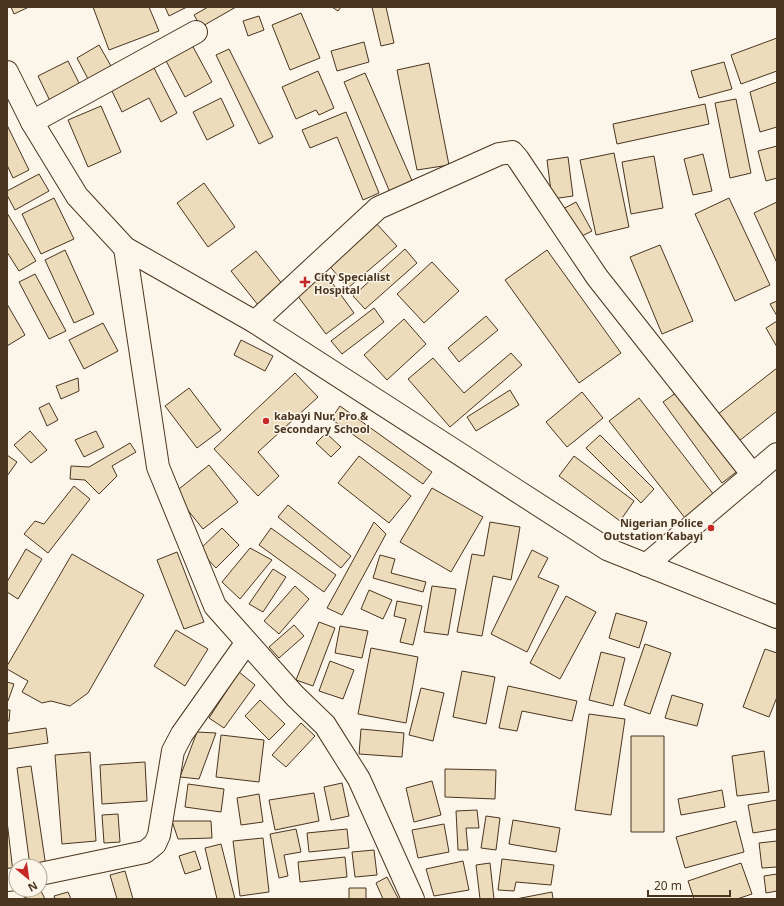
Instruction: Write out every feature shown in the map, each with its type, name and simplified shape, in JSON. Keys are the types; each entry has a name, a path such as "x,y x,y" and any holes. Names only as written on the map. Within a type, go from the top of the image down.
{"street":[{"path":"32,122 196,32"},
{"path":"7,72 32,122 77,196 126,248 255,322 606,550 777,617"},
{"path":"255,322 378,208 499,154 512,152 597,277 752,475"},
{"path":"126,248 158,467 215,606 295,696 325,725 358,779 413,899"},
{"path":"646,565 777,454"},
{"path":"48,872 145,852 155,844 158,835 173,751 182,734 247,642"}],"building":[{"path":"11,7 29,7 14,14"},
{"path":"93,7 149,7 159,31 109,50"},
{"path":"165,7 187,7 169,16"},
{"path":"208,7 236,7 201,27 194,15"},
{"path":"332,7 341,7 338,11"},
{"path":"372,7 386,7 394,43 381,46"},
{"path":"301,13 320,58 290,70 272,25"},
{"path":"259,16 264,30 248,36 243,21"},
{"path":"777,38 777,71 741,84 731,55"},
{"path":"364,42 369,62 337,71 331,51"},
{"path":"191,43 212,82 185,97 164,57"},
{"path":"99,45 111,66 88,79 77,58"},
{"path":"229,49 273,137 259,144 216,55"},
{"path":"68,61 80,85 50,101 38,76"},
{"path":"724,62 732,89 699,98 691,71"},
{"path":"429,63 449,165 417,170 397,70"},
{"path":"154,68 177,113 161,122 149,98 122,112 111,89"},
{"path":"318,71 334,108 319,115 316,110 296,119 282,87"},
{"path":"365,73 413,183 391,195 344,82"},
{"path":"777,82 777,127 760,132 750,92"},
{"path":"221,98 234,126 207,140 193,112"},
{"path":"736,99 751,173 730,178 715,103"},
{"path":"705,104 709,124 617,144 613,124"},
{"path":"101,106 121,152 88,167 68,120"},
{"path":"346,112 379,193 363,200 337,137 310,148 302,130"},
{"path":"7,125 29,170 13,178 7,165"},
{"path":"777,146 777,178 766,181 758,151"},
{"path":"614,153 629,227 596,235 580,160"},
{"path":"703,154 712,191 693,195 684,159"},
{"path":"654,156 663,208 631,214 622,162"},
{"path":"568,157 573,196 552,199 547,160"},
{"path":"39,174 49,191 15,210 7,195 7,191"},
{"path":"204,183 235,227 208,247 177,203"},
{"path":"54,198 74,239 41,254 22,214"},
{"path":"729,198 770,285 735,301 695,214"},
{"path":"576,202 592,231 576,239 561,210"},
{"path":"777,202 777,263 754,213"},
{"path":"7,213 36,261 19,271 7,252"},
{"path":"375,222 397,246 348,288 327,263"},
{"path":"660,245 693,321 662,334 630,257"},
{"path":"405,249 417,263 365,309 353,296"},
{"path":"65,250 94,314 74,323 45,260"},
{"path":"547,250 621,353 579,383 505,280"},
{"path":"256,251 283,285 258,305 231,271"},
{"path":"432,262 459,291 424,323 397,294"},
{"path":"323,270 354,313 326,334 294,291"},
{"path":"35,274 66,331 49,339 19,282"},
{"path":"777,301 777,316 770,304"},
{"path":"7,304 25,335 7,346"},
{"path":"374,308 384,322 342,354 331,341"},
{"path":"486,316 498,330 459,362 448,348"},
{"path":"404,319 426,344 387,380 364,355"},
{"path":"777,321 777,347 766,328"},
{"path":"103,323 118,351 84,369 69,340"},
{"path":"241,340 273,356 265,371 234,355"},
{"path":"511,353 522,365 450,427 408,379 433,358 464,393"},
{"path":"777,368 777,411 734,445 713,418"},
{"path":"295,373 318,397 258,452 279,476 258,496 214,449"},
{"path":"78,378 79,391 61,399 56,386"},
{"path":"189,388 221,430 197,448 165,406"},
{"path":"510,390 519,405 476,431 467,417"},
{"path":"680,390 739,470 722,483 663,402"},
{"path":"582,392 603,418 567,447 546,422"},
{"path":"639,398 714,495 685,518 609,421"},
{"path":"49,403 58,420 47,426 39,408"},
{"path":"340,406 432,472 423,484 331,419"},
{"path":"30,431 47,450 31,463 14,445"},
{"path":"96,431 104,447 84,457 75,440"},
{"path":"326,433 341,447 331,457 316,443"},
{"path":"600,435 654,489 641,503 586,448"},
{"path":"130,443 136,452 112,466 117,476 99,494 85,480 70,479 71,466 89,467"},
{"path":"7,455 17,462 7,476"},
{"path":"359,456 411,496 389,523 338,483"},
{"path":"574,456 634,501 620,521 559,476"},
{"path":"209,465 238,502 203,529 174,493"},
{"path":"74,486 90,499 48,553 24,534 35,521 44,524"},
{"path":"432,488 483,517 451,572 400,542"},
{"path":"288,505 351,556 341,568 278,517"},
{"path":"374,522 386,534 342,615 327,608"},
{"path":"490,522 520,527 511,580 493,576 482,636 457,632 472,554 484,556"},
{"path":"222,528 239,545 216,568 199,550"},
{"path":"271,528 336,575 324,592 259,545"},
{"path":"250,548 272,560 240,599 222,582"},
{"path":"26,549 42,559 18,599 7,592 7,582"},
{"path":"532,550 548,558 538,577 559,586 527,652 491,634"},
{"path":"177,552 204,622 184,629 157,560"},
{"path":"72,554 144,595 88,693 70,706 51,701 42,703 22,692 28,681 7,669 7,666"},
{"path":"380,555 395,559 391,573 426,582 423,592 373,578"},
{"path":"273,569 286,577 263,612 249,604"},
{"path":"295,586 309,599 279,634 264,621"},
{"path":"432,586 456,589 448,635 424,632"},
{"path":"369,590 392,600 383,619 361,609"},
{"path":"566,596 596,612 560,679 530,663"},
{"path":"397,601 422,606 413,645 400,642 406,619 394,616"},
{"path":"616,613 647,622 639,648 609,638"},
{"path":"319,622 335,628 313,686 296,680"},
{"path":"294,625 304,636 279,658 269,647"},
{"path":"340,626 368,631 362,658 335,653"},
{"path":"176,630 208,649 185,686 154,666"},
{"path":"645,644 671,653 650,714 624,705"},
{"path":"371,648 418,657 406,723 358,714"},
{"path":"765,649 777,653 777,697 769,717 743,707"},
{"path":"601,652 625,658 613,706 589,700"},
{"path":"330,661 354,670 343,699 319,691"},
{"path":"462,671 495,677 486,724 453,717"},
{"path":"239,672 255,685 224,728 209,718"},
{"path":"7,682 14,684 8,701 7,701"},
{"path":"508,686 577,701 572,721 522,711 517,731 499,728"},
{"path":"421,688 444,693 433,741 409,735"},
{"path":"672,695 703,704 697,726 665,718"},
{"path":"260,700 285,724 269,740 245,716"},
{"path":"7,710 10,710 9,721 7,721"},
{"path":"589,714 625,719 611,815 575,810"},
{"path":"301,723 315,736 286,767 272,755"},
{"path":"46,728 48,743 7,749 7,734"},
{"path":"361,729 404,733 402,757 359,754"},
{"path":"197,732 216,733 199,779 180,777"},
{"path":"221,735 264,740 259,782 216,777"},
{"path":"631,736 664,736 664,832 631,832"},
{"path":"764,751 769,792 737,796 732,756"},
{"path":"90,752 96,841 62,844 55,755"},
{"path":"145,762 147,801 102,804 100,765"},
{"path":"31,766 45,858 29,858 17,768"},
{"path":"445,769 496,770 495,799 445,797"},
{"path":"432,781 441,815 414,822 406,788"},
{"path":"342,783 349,816 331,820 324,787"},
{"path":"188,784 224,789 221,812 185,807"},
{"path":"722,790 725,807 681,815 678,799"},
{"path":"314,793 319,821 275,830 269,800"},
{"path":"259,794 263,822 241,825 237,798"},
{"path":"777,800 777,829 753,833 748,805"},
{"path":"477,810 479,828 466,828 468,850 458,850 456,811"},
{"path":"118,814 120,842 104,843 102,815"},
{"path":"486,816 500,818 496,850 481,848"},
{"path":"513,820 560,828 556,852 509,844"},
{"path":"7,821 11,858 8,858 7,873"},
{"path":"172,821 211,821 212,838 178,839"},
{"path":"736,821 744,852 685,868 676,837"},
{"path":"444,824 449,852 418,858 412,830"},
{"path":"296,829 301,852 284,855 288,876 279,878 270,834"},
{"path":"347,829 349,848 309,852 307,833"},
{"path":"263,838 269,892 240,896 233,841"},
{"path":"777,841 777,867 762,868 759,843"},
{"path":"221,844 235,899 217,899 205,848"},
{"path":"374,850 377,875 355,877 352,852"},
{"path":"195,851 201,869 185,874 179,856"},
{"path":"345,857 347,877 300,882 298,862"},
{"path":"502,859 554,865 551,885 516,882 514,891 498,890"},
{"path":"463,861 469,890 434,896 426,869"},
{"path":"490,863 494,899 480,899 476,865"},
{"path":"741,863 752,894 737,899 694,899 688,881"},
{"path":"125,871 133,899 117,899 110,875"},
{"path":"777,874 777,891 766,893 764,876"},
{"path":"387,877 398,898 397,899 383,899 376,883"},
{"path":"349,888 366,888 366,899 349,899"},
{"path":"68,892 71,899 55,899 54,896"},
{"path":"552,892 553,899 516,899"},
{"path":"44,898 45,899 22,899"}],"place":[{"name":"City Specialist Hospital","path":"305,282"},
{"name":"kabayi Nur, Pro & Secondary School","path":"266,421"},
{"name":"Nigerian Police Outstation Kabayi","path":"711,528"}]}
